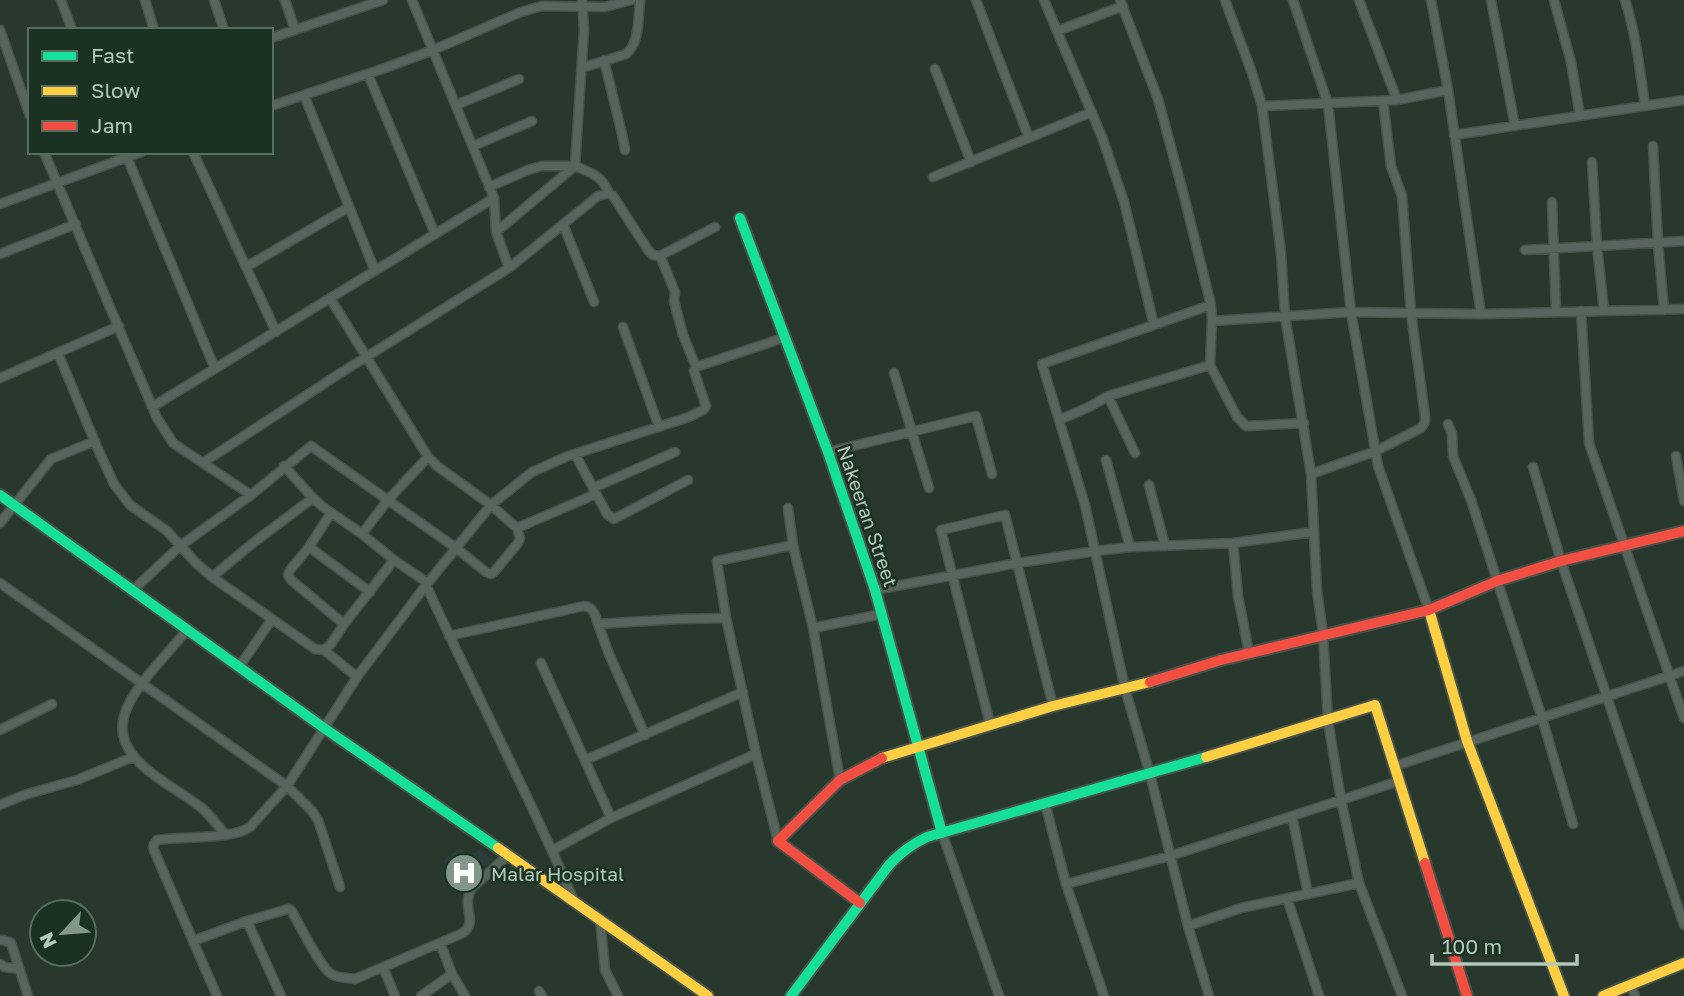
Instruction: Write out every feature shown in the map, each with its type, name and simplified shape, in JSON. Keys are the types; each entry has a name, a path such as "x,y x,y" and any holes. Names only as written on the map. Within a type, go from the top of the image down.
{"street":[{"path":"61,0 71,28"},
{"path":"145,0 153,28"},
{"path":"214,0 223,28"},
{"path":"285,0 295,30"},
{"path":"273,37 383,0"},
{"path":"412,0 494,198 496,232 509,268"},
{"path":"273,105 433,50 521,12 542,6 582,3 605,7 631,0"},
{"path":"582,68 626,54 634,46 640,0"},
{"path":"976,0 1029,138"},
{"path":"1044,0 1092,112 1124,202 1154,326"},
{"path":"1225,0 1262,106 1281,253 1285,316 1311,474 1328,721 1341,800 1359,883 1402,996"},
{"path":"1293,0 1328,104 1351,312 1378,466 1429,610 1467,741 1564,996"},
{"path":"1359,0 1396,100"},
{"path":"1432,0 1471,236 1481,314"},
{"path":"1491,0 1515,126"},
{"path":"1553,0 1571,62 1580,116"},
{"path":"1625,0 1637,50 1645,106"},
{"path":"496,232 575,166 584,29 582,3"},
{"path":"1057,31 1122,3 1158,99 1211,305 1210,365 1237,417 1246,426 1304,423"},
{"path":"0,30 3,46 28,111"},
{"path":"604,60 625,150"},
{"path":"935,69 971,162"},
{"path":"368,74 435,234"},
{"path":"456,105 519,79"},
{"path":"1262,106 1396,100 1448,90"},
{"path":"304,95 375,271"},
{"path":"1454,135 1684,100"},
{"path":"1311,474 1376,451 1421,428 1425,422 1411,313 1402,196 1391,166 1383,101"},
{"path":"933,177 1092,112"},
{"path":"472,145 532,121"},
{"path":"1653,146 1664,310"},
{"path":"45,154 157,418 173,443 251,495"},
{"path":"0,204 136,154"},
{"path":"194,154 276,332"},
{"path":"127,158 215,369"},
{"path":"1592,162 1604,311"},
{"path":"489,187 542,166 575,166 598,176 653,255 660,256 715,227"},
{"path":"204,462 509,268 598,197 609,193"},
{"path":"152,407 494,198"},
{"path":"1552,202 1556,312"},
{"path":"246,267 349,207"},
{"name":"Nakeeran Street","path":"740,218 828,452 875,590 942,833"},
{"path":"0,254 76,224"},
{"path":"563,225 594,302"},
{"path":"1525,250 1684,241"},
{"path":"217,996 153,848 154,844 164,839 226,835 246,830 287,786 356,677 427,584 491,505 532,472 575,454 703,411 706,406 694,371 696,367 683,335 674,302 675,292 660,256"},
{"path":"132,590 180,547 251,495 311,446 491,574 518,543 520,538 517,528 428,457 330,298"},
{"path":"1209,996 1125,689 1085,505 1042,364 1211,305"},
{"path":"1212,321 1351,312 1481,314 1684,309"},
{"path":"1581,312 1589,443 1684,718"},
{"path":"0,378 119,326"},
{"path":"623,327 659,426"},
{"path":"696,367 786,337"},
{"path":"58,353 114,484 130,505 167,531 212,577 315,649 324,650 356,677"},
{"path":"1059,420 1108,396 1210,365"},
{"path":"894,373 929,488"},
{"path":"1108,396 1135,453"},
{"path":"828,452 975,416 992,474"},
{"path":"1448,424 1452,433 1452,456 1471,500 1542,718 1573,824"},
{"path":"0,523 51,459 95,441"},
{"path":"517,528 675,452"},
{"path":"575,454 607,514 614,519 688,481"},
{"path":"1676,456 1684,501"},
{"path":"362,534 387,501 428,457"},
{"path":"1106,460 1130,547"},
{"path":"284,466 313,498 331,513 427,584 575,901"},
{"path":"1533,467 1560,561 1684,925"},
{"path":"1149,485 1166,546"},
{"path":"0,495 324,728 708,996"},
{"path":"212,577 313,498"},
{"path":"788,508 840,780"},
{"path":"331,513 288,575 344,624"},
{"path":"990,724 940,530 1005,515 1054,706"},
{"path":"778,841 840,780 874,761 917,746 1249,653 1429,610 1497,581 1560,561 1684,531"},
{"path":"875,590 1018,562 1096,551 1233,543 1313,533"},
{"path":"1233,543 1238,596 1249,653"},
{"path":"793,545 718,561 726,618 778,841 860,903"},
{"path":"309,547 369,592"},
{"path":"324,650 394,560"},
{"path":"0,583 287,786 313,811 318,820 340,887"},
{"path":"449,636 589,606 594,610 609,654 645,735"},
{"path":"813,628 882,614"},
{"path":"598,624 726,618"},
{"path":"239,667 272,619"},
{"path":"187,630 128,705 122,723 123,741 138,762 204,811 226,835"},
{"path":"541,663 611,818"},
{"path":"1395,766 1684,671"},
{"path":"585,760 743,692"},
{"path":"0,730 51,704"},
{"path":"790,996 889,865 916,841 1150,774 1375,705 1467,996"},
{"path":"553,850 611,818 757,754"},
{"path":"0,805 24,795 78,780 133,757"},
{"path":"1066,884 1170,856 1399,781"},
{"path":"1045,803 1066,884 1104,996"},
{"path":"1292,816 1308,894"},
{"path":"942,833 999,996"},
{"path":"193,942 247,921 284,909 291,910 330,974 355,979 468,929 470,922 467,895 508,855"},
{"path":"1188,926 1241,908 1359,883"},
{"path":"1287,898 1318,996"},
{"path":"600,919 605,970 618,996"},
{"path":"247,921 281,996"},
{"path":"0,940 11,943 28,996"},
{"path":"440,943 452,974 465,996"},
{"path":"1602,996 1632,990 1684,963"},
{"path":"0,964 19,969"},
{"path":"383,967 395,996"},
{"path":"421,996 452,974"}],"shaded area":[{"name":"Malar Hospital","path":"459,848 471,856 481,848 491,861 461,885 443,861"}],"traffic: fast":[{"path":"740,218 828,452 875,590 942,833"},
{"path":"0,495 324,728 498,848"},
{"path":"791,996 889,865 916,843 927,837 1206,757"}],"traffic: slow":[{"path":"1429,610 1467,741 1564,996"},
{"path":"882,758 1053,706 1150,682"},
{"path":"1206,757 1375,705 1425,863"},
{"path":"498,848 708,996"},
{"path":"1603,996 1684,963"}],"traffic: jam":[{"path":"1150,682 1221,660 1429,610 1497,581 1561,561 1684,531"},
{"path":"860,903 778,841 840,780 882,758"},
{"path":"1425,863 1467,996"}],"place":[{"name":"Malar Hospital","path":"464,873"}]}
